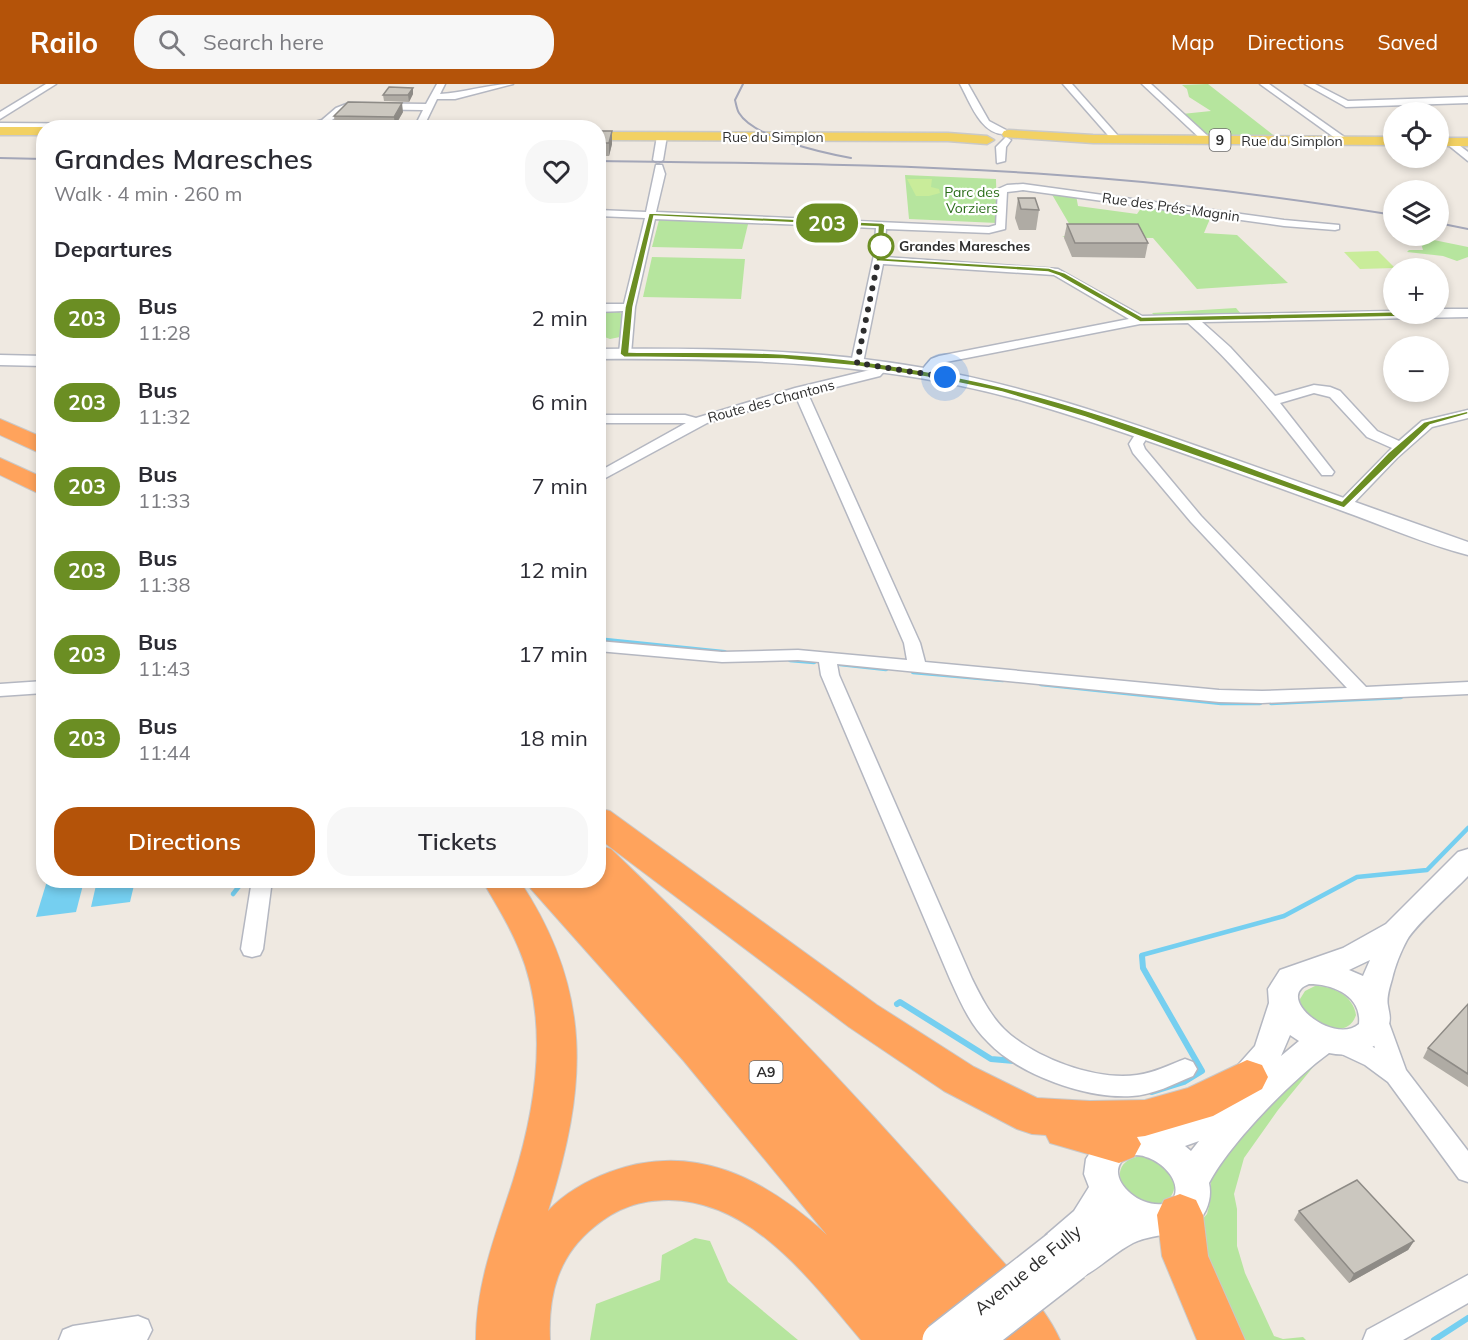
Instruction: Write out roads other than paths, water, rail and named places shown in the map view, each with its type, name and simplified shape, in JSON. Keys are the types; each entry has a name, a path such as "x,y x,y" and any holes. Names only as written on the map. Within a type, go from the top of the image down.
{"highway":[{"path":"0,426 36,444"},
{"path":"0,442 36,461"},
{"path":"0,465 36,484"},
{"path":"606,826 863,1016 959,1079 1032,1116 1075,1133 1134,1143"},
{"name":"A9","path":"606,866 736,995 815,1082 910,1188 1036,1340"},
{"path":"500,1340 503,1284 543,1155 554,1108 558,1065 555,1010 543,959 523,914 505,888"},
{"path":"551,888 738,1094 939,1340"},
{"name":"A9","path":"593,888 708,1008 793,1102 991,1340"},
{"path":"1032,1116 1090,1119 1145,1118 1198,1103 1247,1077"},
{"path":"526,1340 525,1304 530,1282 545,1250 559,1231 577,1213 606,1194 640,1182 664,1179 713,1184 735,1193 759,1208 804,1244 892,1340"},
{"path":"1173,1205 1185,1256 1221,1340"}],"main road":[{"path":"0,131 36,131"},
{"name":"Rue du Simplon","path":"606,136 1046,138 1111,134 1207,140 1383,141"},
{"path":"1449,142 1468,142"},
{"path":"606,354 752,355 857,363 926,374 1034,398 1143,433 1468,549"},
{"path":"0,360 36,361"},
{"path":"1332,1041 1288,1069 1233,1123 1199,1166 1173,1205 1125,1211 1112,1199 1102,1177 1102,1165 1106,1155 1134,1143 1189,1130 1218,1110 1266,1055 1274,1040 1283,1005 1282,993 1286,983 1299,974 1312,972 1353,956 1396,932 1468,859"},
{"path":"1283,1005 1298,1026 1332,1041 1355,1041 1367,1035 1374,1026 1373,1010 1377,978 1396,932"},
{"path":"1312,972 1326,973 1348,981 1365,995 1373,1010"},
{"path":"1134,1143 1161,1146 1177,1156 1185,1165 1173,1205"},
{"name":"Avenue de Fully","path":"976,1340 1066,1256 1106,1189"},
{"name":"Avenue de Fully","path":"939,1340 1066,1256 1100,1242 1173,1205"}],"street":[{"path":"0,116 19,102 52,84"},
{"path":"422,120 441,84"},
{"path":"434,97 455,96 509,84"},
{"path":"964,84 995,136 1000,161"},
{"path":"1067,84 1111,134"},
{"path":"1146,84 1207,140"},
{"path":"1264,84 1345,141"},
{"path":"1309,84 1346,104 1468,100"},
{"path":"329,120 337,109 349,106 429,107"},
{"path":"0,126 36,126"},
{"path":"624,354 629,307 660,174 658,164 662,136"},
{"path":"1449,145 1468,158"},
{"name":"Rue des Prés-Magnin","path":"882,225 998,229 1001,225 1002,190 1023,187 1284,223 1335,227"},
{"path":"606,213 882,225 879,260 857,363"},
{"path":"879,260 1049,270 1062,275 1140,320"},
{"path":"606,308 629,307"},
{"path":"1449,313 1468,313"},
{"path":"926,374 935,362 943,359 1140,320 1383,315"},
{"path":"1192,320 1226,350 1272,401 1327,472"},
{"name":"Route des Chantons","path":"606,474 698,422 800,391 875,373 882,367"},
{"path":"1272,401 1314,389 1325,390 1335,394 1372,434 1401,447"},
{"path":"800,391 912,643 917,667"},
{"path":"1344,505 1427,423 1468,414"},
{"path":"606,419 685,419 698,422"},
{"path":"1143,433 1136,444 1138,450 1197,519 1360,692"},
{"path":"606,647 722,657 787,655 827,658 1219,696 1468,688"},
{"path":"827,658 830,675 951,953 981,1016 995,1036 1023,1057 1068,1075 1096,1082 1139,1085 1185,1069"},
{"path":"0,690 36,688"},
{"path":"252,949 261,888"},
{"path":"1373,1010 1396,1075"},
{"path":"1332,1041 1373,1058 1396,1075 1468,1171"},
{"path":"1377,1340 1468,1288"},
{"path":"73,1340 138,1330"}],"water":[{"path":"45,888 82,888 76,912 36,917"},
{"path":"95,888 133,888 130,902 91,907"}],"waterway":[{"path":"606,640 725,652"},
{"path":"790,660 814,662"},
{"path":"840,664 886,669"},
{"path":"913,672 1003,680"},
{"path":"1041,684 1221,703 1260,703"},
{"path":"1271,703 1401,697"},
{"path":"1142,956 1284,916 1357,877 1427,870 1468,828"},
{"path":"233,894 238,888"},
{"path":"1142,956 1143,968 1202,1071 1184,1082 1152,1092"},
{"path":"897,1004 900,1002 991,1059 1014,1061"},
{"path":"1434,1340 1468,1318"}],"railway":[{"path":"743,84 735,100 738,112 747,122 759,130 790,143 851,158"},
{"path":"0,158 36,159"},
{"path":"606,161 848,165 1035,173 1209,189 1383,213"},
{"path":"1449,225 1468,229"}],"place":[{"name":"Grandes Maresches","path":"881,246"}],"park label":[{"name":"Parc des Vorziers","path":"972,200"}]}
